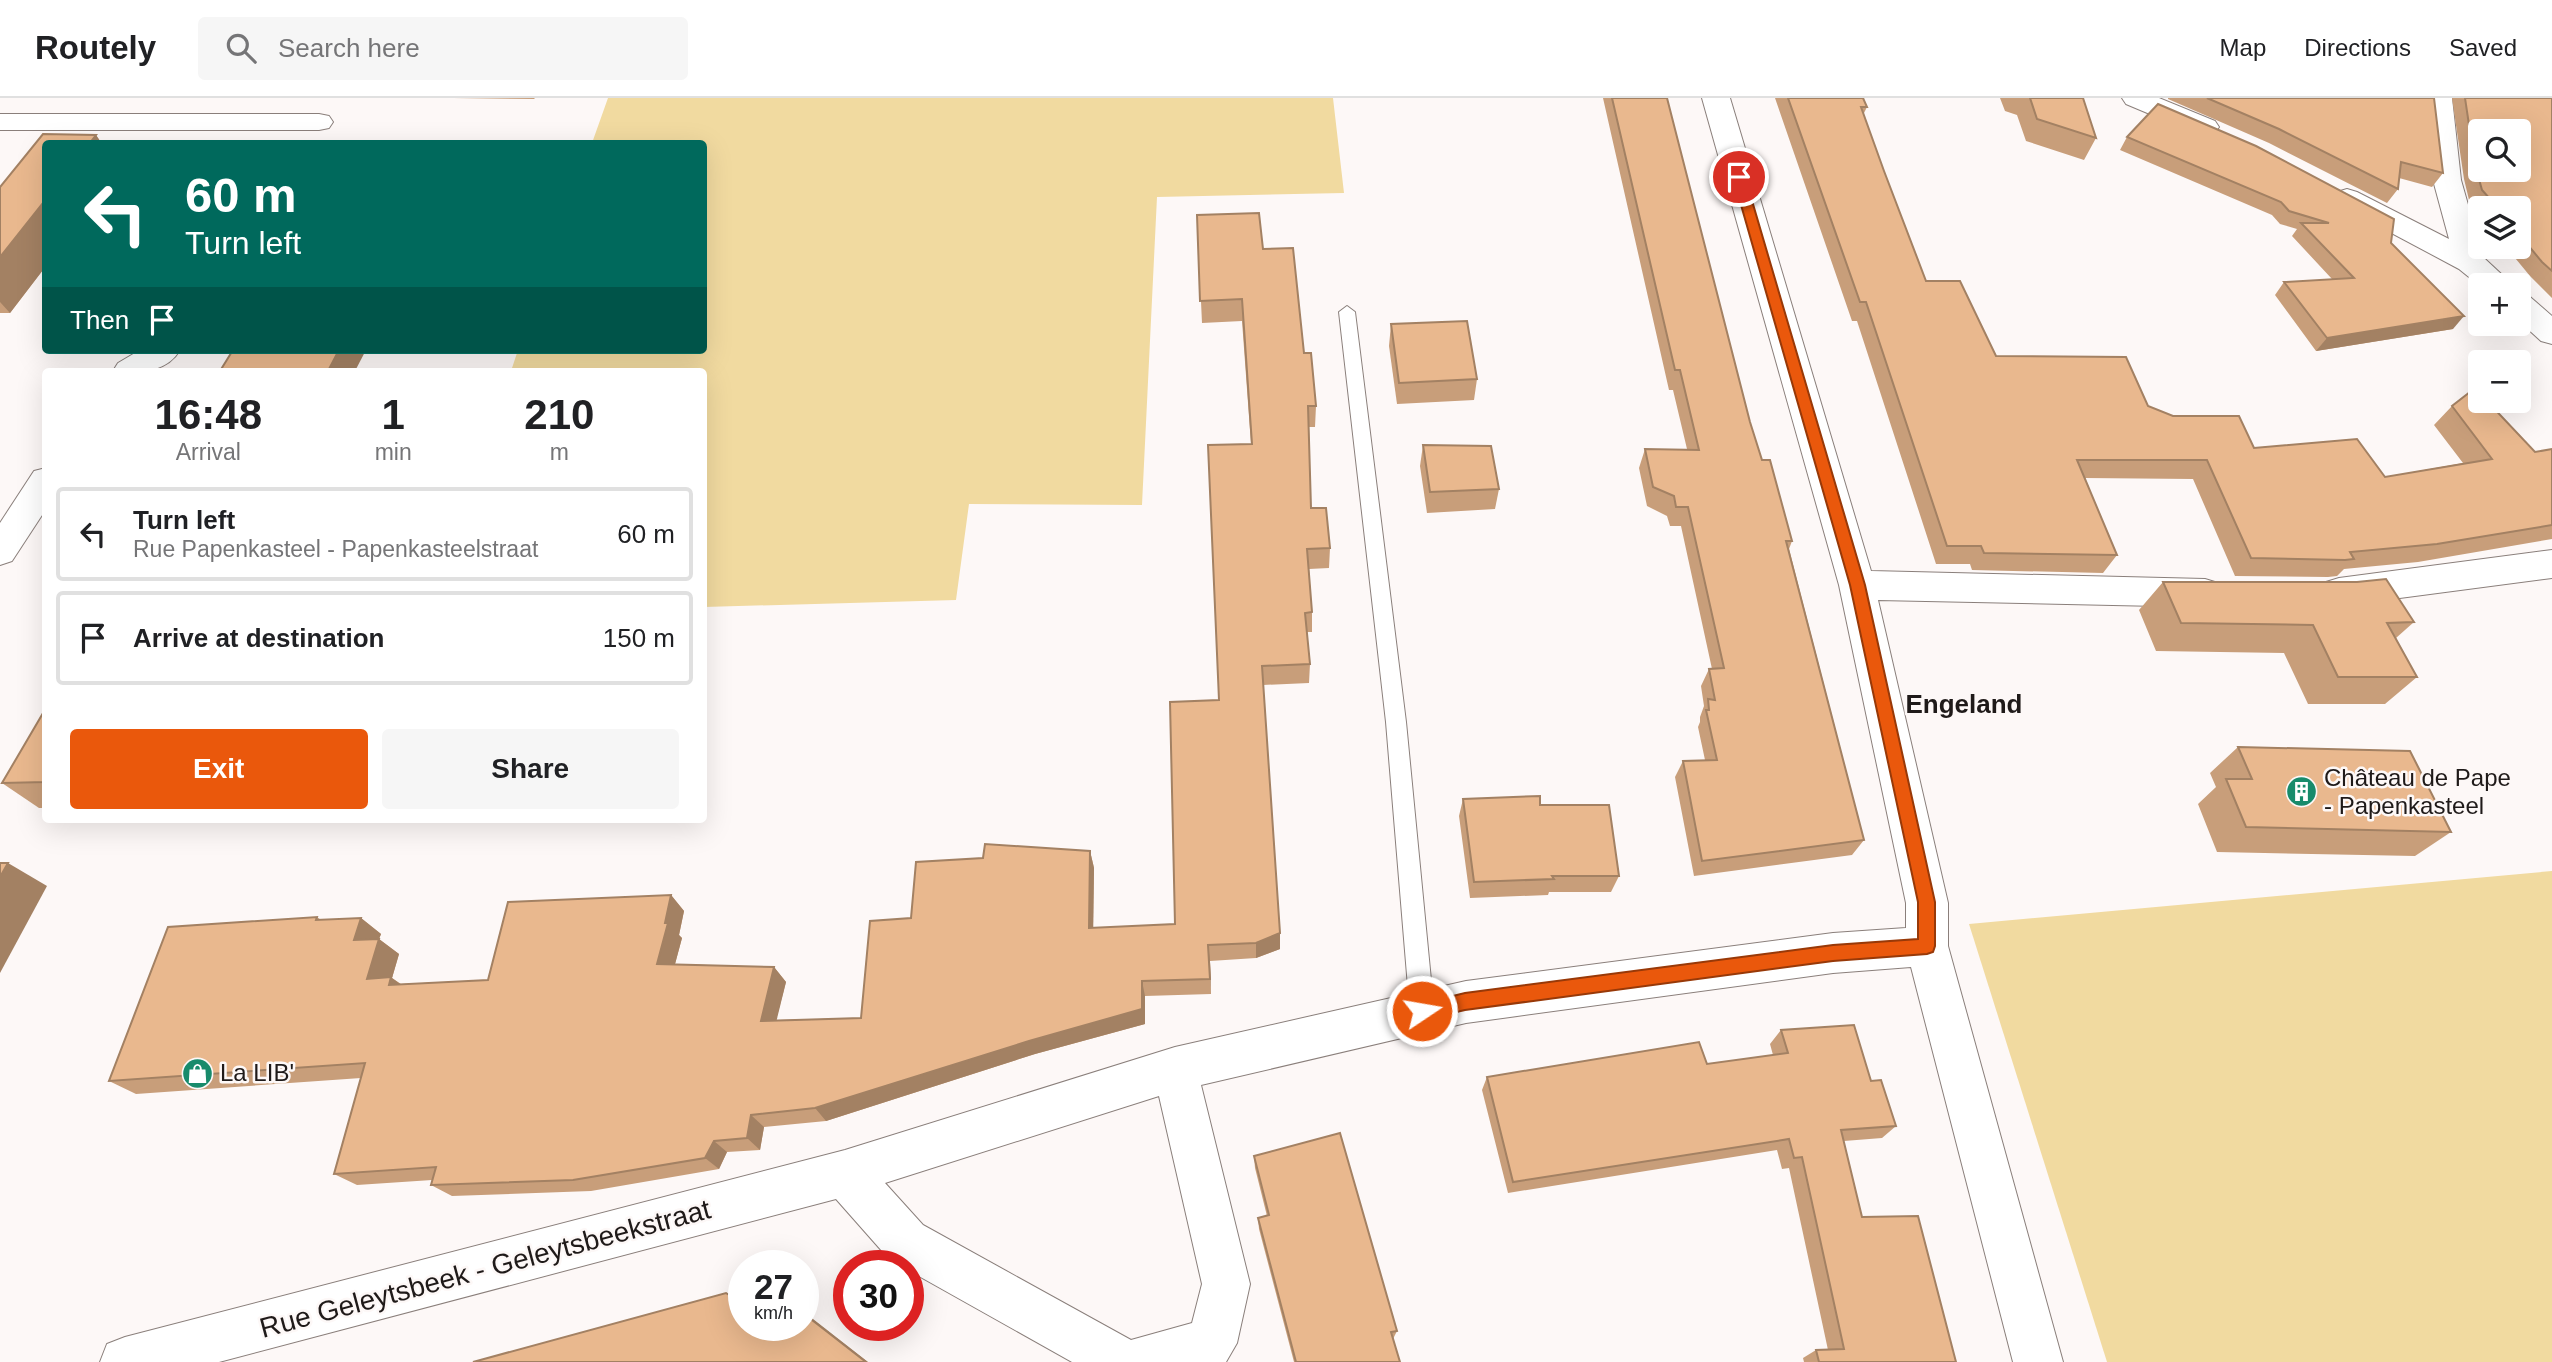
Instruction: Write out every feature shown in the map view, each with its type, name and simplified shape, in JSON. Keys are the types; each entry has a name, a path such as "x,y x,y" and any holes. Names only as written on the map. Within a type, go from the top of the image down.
{"street":[{"path":"253,133 276,98"},
{"path":"0,122 312,133 335,98"},
{"path":"1716,98 1857,585 1927,902 1927,946 2038,1362"},
{"path":"2136,98 2224,136"},
{"path":"2438,98 2447,180 2470,262"},
{"path":"2329,188 2470,262 2483,273"},
{"path":"2531,314 2552,333"},
{"path":"134,368 157,354"},
{"path":"0,551 42,486"},
{"path":"2301,593 2328,594 2552,564"},
{"path":"1857,585 2233,593"},
{"name":"Rue Geleytsbeek - Geleytsbeekstraat","path":"125,1362 845,1173 1175,1069 1422,1011 1479,1000 1833,953 1927,946"},
{"path":"1138,1362 1212,1343 1226,1284 1175,1069"},
{"path":"845,1173 906,1242 1121,1362"}],"lane":[{"path":"1347,312 1396,722 1422,1011"}],"shaded area":[{"path":"608,98 1333,98 1344,193 1157,197 1142,505 969,504 956,600 707,607 707,368 512,368 517,354 707,354 707,140 593,140"},
{"path":"2552,871 2552,1362 2107,1362 1969,924"}],"building":[{"path":"1612,98 1667,98 1750,422 1762,460 1770,460 1792,541 1786,541 1864,840 1702,861 1683,761 1717,760 1706,710 1709,710 1708,699 1715,700 1709,669 1724,668 1688,507 1676,507 1674,496 1653,487 1645,449 1699,450 1680,370 1675,370"},
{"path":"1788,98 1863,98 1867,107 1861,107 1926,281 1960,281 1996,356 2126,357 2148,406 2173,416 2239,416 2254,448 2357,439 2385,477 2492,459 2452,406 2468,393 2468,413 2498,413 2535,452 2552,449 2552,525 2437,544 2350,552 2354,559 2345,560 2251,558 2207,460 2077,460 2117,555 1984,553 1981,546 1947,546 1866,302 1860,302"},
{"path":"2030,98 2083,98 2096,138 2037,119"},
{"path":"2207,98 2434,98 2443,173 2401,162 2398,189 2279,129"},
{"path":"2465,98 2552,98 2552,271 2531,249 2531,196 2487,196 2480,182 2531,182 2531,119 2468,119"},
{"path":"2158,104 2256,146 2394,219 2391,243 2464,316 2327,338 2284,282 2354,278 2301,223 2329,223 2289,211 2281,202 2127,137"},
{"path":"43,134 96,135 92,140 42,140 42,204 0,257 0,187"},
{"path":"1259,213 1263,249 1293,248 1304,353 1311,353 1316,406 1308,406 1311,508 1326,508 1330,548 1307,549 1312,612 1305,613 1310,664 1262,666 1280,933 1256,943 1208,945 1210,979 1142,981 1142,1009 1029,1041 815,1108 751,1115 747,1138 714,1141 705,1158 573,1180 431,1185 436,1167 334,1174 365,1063 109,1081 168,927 317,917 316,920 361,918 354,940 379,939 367,979 391,977 389,985 488,980 508,902 671,895 665,923 668,923 657,964 774,967 761,1021 861,1018 870,921 911,918 916,862 983,858 985,844 1090,851 1089,928 1175,924 1170,702 1219,700 1208,445 1252,444 1242,299 1200,301 1197,215"},
{"path":"1467,321 1477,379 1399,383 1391,324"},
{"path":"231,354 337,354 330,368 222,368"},
{"path":"1423,445 1491,446 1499,489 1430,492"},
{"path":"2386,579 2414,622 2387,623 2417,677 2338,677 2313,625 2181,623 2163,582 2357,582"},
{"path":"42,715 42,782 2,783"},
{"path":"2238,747 2410,751 2451,832 2246,827 2226,779 2252,779"},
{"path":"1540,796 1540,805 1609,805 1619,876 1552,876 1554,879 1474,882 1463,799"},
{"path":"0,863 8,863 0,877"},
{"path":"1854,1025 1871,1081 1881,1080 1896,1126 1841,1130 1862,1217 1918,1216 1956,1362 1819,1362 1816,1350 1844,1349 1802,1157 1794,1158 1789,1139 1513,1182 1487,1077 1699,1042 1707,1064 1788,1053 1781,1030"},
{"path":"1340,1133 1397,1331 1391,1332 1400,1362 1296,1362 1258,1218 1269,1215 1254,1156"},
{"path":"726,1293 728,1341 819,1341 819,1325 833,1336 833,1341 839,1341 866,1362 473,1362"}],"place":[{"name":"Château de Pape - Papenkasteel","path":"2301,792"},
{"name":"La LIB'","path":"197,1073"}],"district":[{"name":"Engeland","path":"1964,704"}],"route":[{"path":"1422,1011 1465,1002 1833,953 1927,946 1927,902 1857,585 1739,177"}]}
